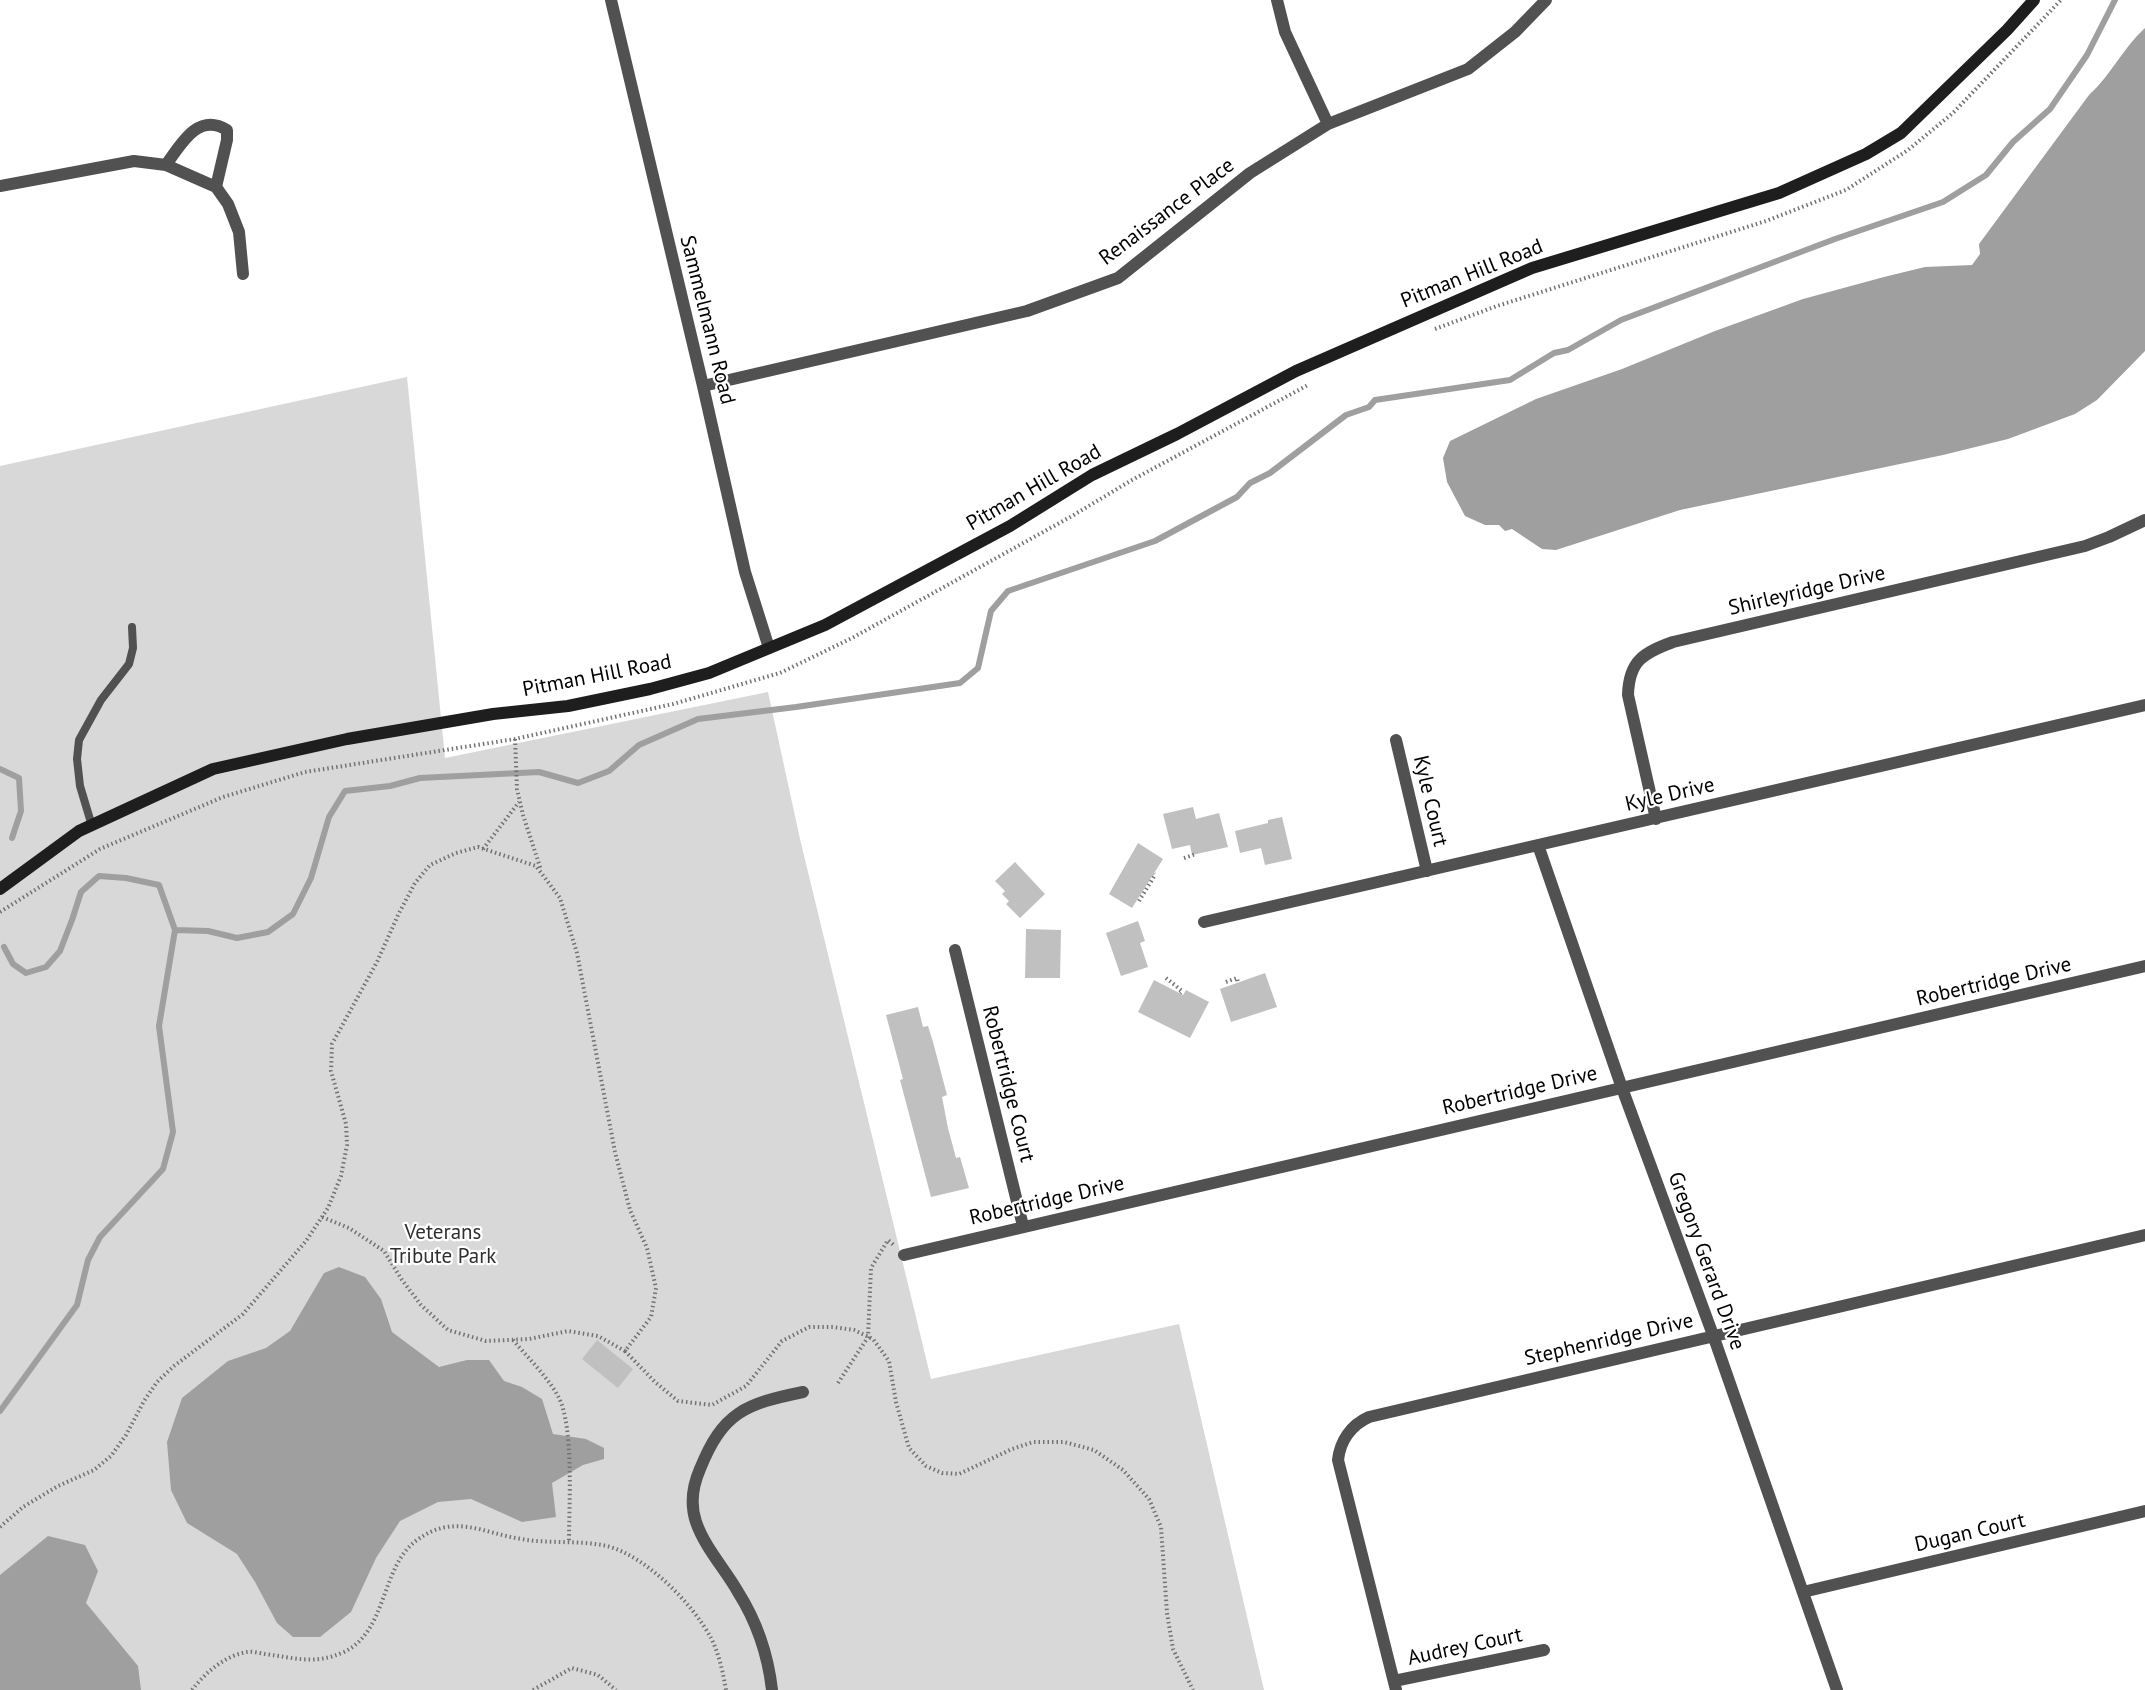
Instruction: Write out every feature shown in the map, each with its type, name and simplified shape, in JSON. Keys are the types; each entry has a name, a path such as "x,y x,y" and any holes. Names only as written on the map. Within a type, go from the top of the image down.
{"main road":[{"name":"Pitman Hill Road","path":"0,889 79,831 213,769 347,740 493,714 568,706 650,689 709,673 825,625 1010,526 1092,475 1177,434 1296,371 1533,268 1779,193 1866,154 1901,133 2007,30 2034,0"}],"street":[{"name":"Sammelmann Road","path":"611,0 704,386 745,572 769,648"},
{"path":"1277,0 1285,32 1328,124"},
{"name":"Renaissance Place","path":"704,386 1027,311 1118,278 1250,173 1328,124 1468,69 1515,32 1546,0"},
{"path":"166,165 187,136 201,126 217,124 227,130 227,140 216,187"},
{"path":"0,186 134,161 166,165 216,187 228,204 239,231 243,274"},
{"name":"Shirleyridge Drive","path":"1656,819 1628,695 1628,677 1638,662 1653,650 1674,642 2085,546 2145,520"},
{"name":"Kyle Drive","path":"1204,922 2145,705"},
{"name":"Kyle Court","path":"1396,740 1427,871"},
{"name":"Gregory Gerard Drive","path":"1538,845 1622,1088 1713,1335 1837,1690"},
{"name":"Robertridge Court","path":"956,950 1023,1226"},
{"name":"Robertridge Drive","path":"904,1254 2145,966"},
{"name":"Stephenridge Drive","path":"1395,1686 1338,1460 1339,1452 1350,1429 1359,1421 1713,1335 2145,1235"},
{"path":"772,1690 769,1664 758,1630 739,1592 712,1552 695,1521 692,1497 697,1475 709,1447 725,1424 749,1407 774,1398 802,1392"},
{"name":"Dugan Court","path":"1803,1592 2145,1511"},
{"name":"Audrey Court","path":"1395,1686 1545,1650"}],"lane":[{"path":"92,826 80,786 77,759 79,740 101,700 129,664 133,648 132,627"}],"path":[{"path":"515,739 520,802 542,874"},
{"path":"483,849 520,802"},
{"path":"0,1527 23,1507 58,1486 94,1470 111,1456 157,1382 174,1366 243,1314 284,1269 322,1217 341,1176 347,1145 346,1124 331,1071 332,1044 378,962 415,883 430,865 456,853 478,847 536,866 560,898 578,953 615,1152 630,1210 647,1248 656,1288 651,1317 626,1351"},
{"path":"1184,858 1196,854"},
{"path":"1139,901 1154,874"},
{"path":"1166,978 1182,991 1180,993"},
{"path":"1226,982 1237,978 1238,983"},
{"path":"322,1217 349,1228 384,1251 421,1305 448,1330 486,1341 530,1339 568,1331 598,1336 626,1351 655,1382 678,1401 712,1405 746,1386 782,1341 809,1328 833,1327 854,1330 873,1339 889,1361 896,1402 909,1448 926,1466 942,1473 959,1474 1012,1449 1033,1443 1064,1442 1094,1450 1123,1470 1149,1499 1161,1527 1167,1612 1173,1649 1192,1690"},
{"path":"838,1383 868,1337 871,1268 888,1240 904,1254"},
{"path":"512,1340 559,1398 567,1425 569,1541"},
{"path":"192,1690 214,1666 247,1652 304,1661 321,1660 346,1651 368,1630 401,1558 416,1541 438,1527 456,1526 483,1529 521,1539 569,1541 610,1547 652,1570 694,1613 711,1638 722,1667 726,1690"},
{"path":"533,1690 572,1668 598,1675 616,1690"}],"green space":[{"name":"Veterans Tribute Park","path":"407,377 445,758 768,692 800,839 931,1379 1179,1324 1264,1690 0,1690 0,466"}],"shaded area":[{"path":"2145,28 2145,351 2097,400 2075,414 2008,439 1943,455 1680,510 1556,550 1542,549 1512,529 1505,531 1499,525 1485,525 1465,516 1447,482 1443,458 1450,441 1536,399 1622,369 1715,331 1803,299 1925,267 1972,265 1980,254 1979,244 2089,95"},
{"path":"339,1267 365,1277 381,1299 392,1332 439,1367 467,1360 489,1360 504,1381 522,1387 542,1399 553,1434 586,1439 604,1448 604,1459 583,1465 552,1483 556,1517 522,1522 471,1499 438,1502 400,1521 376,1558 351,1612 320,1637 293,1637 277,1623 237,1554 187,1523 171,1490 167,1442 182,1398 228,1361 266,1348 290,1331 324,1273"},
{"path":"48,1536 85,1545 98,1571 86,1603 138,1666 141,1690 0,1690 0,1575"}],"building":[{"path":"1193,807 1196,819 1219,813 1228,847 1192,855 1190,845 1172,849 1163,814"},
{"path":"1282,817 1292,859 1265,865 1261,848 1240,853 1235,831"},
{"path":"1138,843 1163,859 1132,908 1109,894"},
{"path":"1015,862 1045,894 1020,918 1006,904 1009,901 1002,894 1005,891 995,881"},
{"path":"1138,921 1145,941 1140,943 1148,967 1121,976 1106,933"},
{"path":"1026,929 1061,930 1060,978 1025,978"},
{"path":"1265,973 1277,1007 1231,1022 1220,989"},
{"path":"1154,980 1183,995 1186,990 1209,1002 1190,1038 1138,1012"},
{"path":"918,1007 923,1027 928,1026 933,1042 947,1095 942,1097 948,1128 956,1158 960,1157 969,1188 931,1197 900,1080 903,1079 886,1015"},
{"path":"597,1340 633,1369 618,1388 582,1359"}],"waterway":[{"path":"175,930 208,931 237,938 268,932 293,914 311,878 329,817 345,791 390,786 420,778 539,772 578,783 609,771 639,745 698,719 960,683 978,668 991,611 1008,591 1155,541 1237,497 1250,483 1270,473 1346,415 1369,407 1375,400 1510,380 1554,353 1568,350 1621,320 1835,239 1943,202 1986,175 2013,142 2050,109 2087,55 2115,0"},
{"path":"0,769 19,778 21,811 12,838"},
{"path":"0,1411 77,1305 88,1260 100,1237 163,1169 173,1132 159,1026 175,930 159,885 126,878 99,876 81,892 60,951 46,967 26,973 13,964 4,947"}]}
